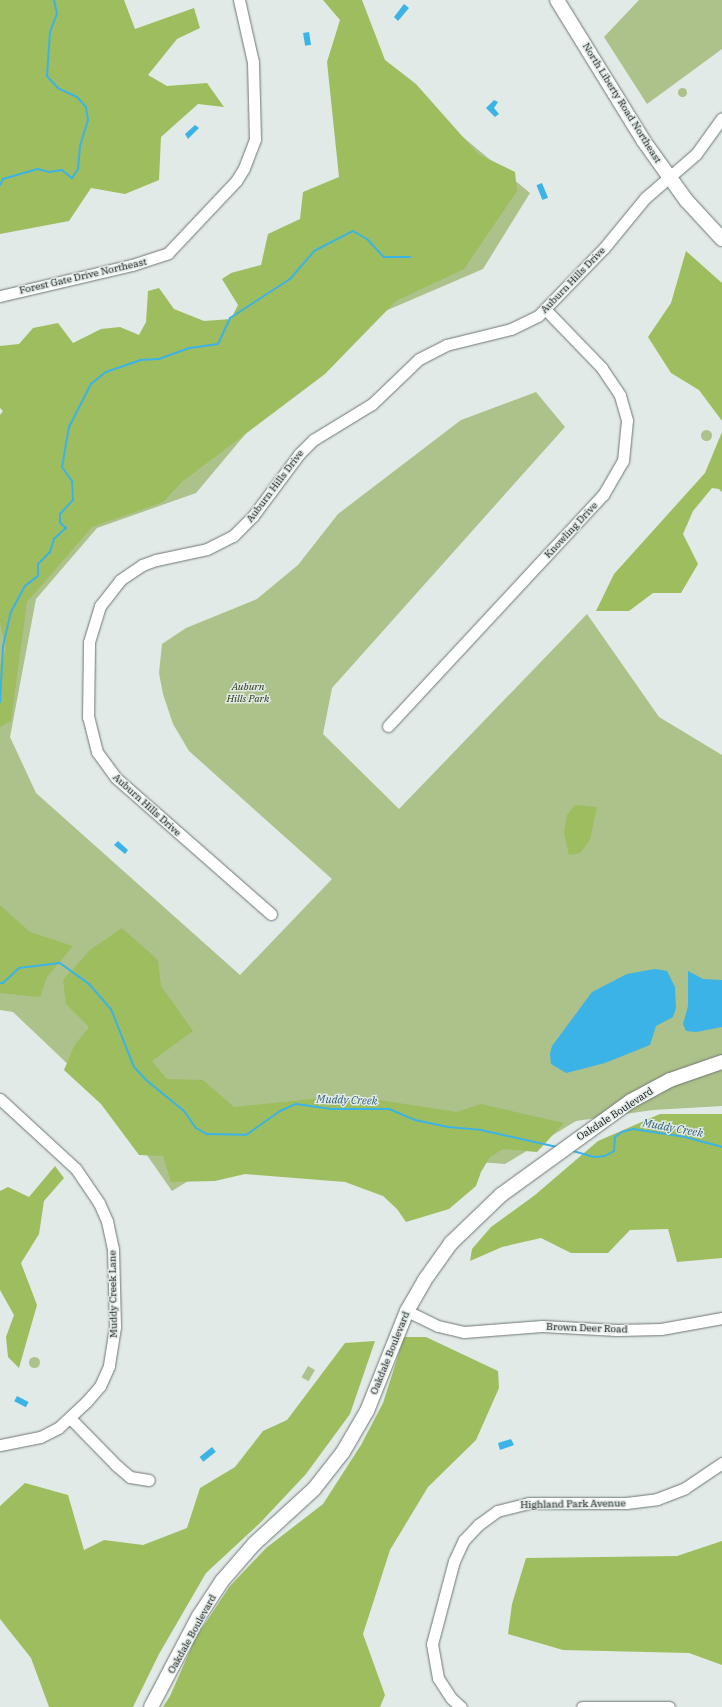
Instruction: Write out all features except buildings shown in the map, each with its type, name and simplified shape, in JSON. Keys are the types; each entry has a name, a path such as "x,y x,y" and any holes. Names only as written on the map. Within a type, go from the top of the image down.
{"main road":[{"name":"North Liberty Road Northeast","path":"557,0 643,140 686,200 722,239"},
{"name":"Oakdale Boulevard","path":"151,1707 199,1616 222,1581 254,1544 314,1489 343,1452 367,1411 407,1311 436,1262 466,1226 540,1165 585,1132 650,1090 691,1072 722,1062"}],"street":[{"name":"Forest Gate Drive Northeast","path":"0,296 132,265 168,252 236,181 244,168 255,139 253,62 239,0"},
{"name":"Auburn Hills Drive","path":"271,914 116,778 97,752 88,718 89,642 96,613 111,590 135,569 156,560 207,549 233,536 253,516 299,454 313,440 372,404 419,358 446,345 520,326 545,309 604,248 645,198 696,154 722,118"},
{"name":"Knowling Drive","path":"388,726 603,495 623,461 627,420 620,395 602,368 545,309"},
{"name":"Muddy Creek Lane","path":"0,1099 76,1169 93,1191 107,1221 115,1280 113,1346 109,1366 100,1386 70,1418 40,1437 0,1445"},
{"name":"Brown Deer Road","path":"407,1311 438,1326 464,1332 542,1326 654,1329 722,1318"},
{"path":"70,1418 117,1466 130,1477 148,1480"},
{"name":"Highland Park Avenue","path":"461,1707 451,1698 438,1678 432,1644 454,1561 464,1540 478,1524 497,1512 528,1503 626,1503 657,1499 685,1488 722,1464"},
{"path":"582,1707 669,1707"}],"green space":[{"path":"0,0 124,0 135,29 194,8 200,28 177,39 148,75 167,86 207,83 224,107 198,104 161,137 159,180 125,194 91,188 69,221 0,234"},
{"path":"323,0 362,0 385,60 416,84 478,154 515,172 517,191 464,269 396,301 325,374 183,481 163,502 92,527 27,602 11,721 0,727 0,665 6,649 0,623 0,415 3,411 0,408 0,346 19,344 33,328 58,323 73,343 101,329 120,327 139,335 146,322 148,291 159,288 174,309 204,321 231,319 238,305 222,279 231,273 261,265 268,234 300,219 303,192 339,177 327,62 340,20"},
{"path":"639,0 722,0 722,49 647,104 604,37"},
{"path":"682,87 687,92 682,97 677,92"},
{"name":"Auburn Hills Park","path":"434,113 530,193 483,269 383,312 264,412 196,493 97,528 36,599 10,737 36,793 240,975 332,879 189,751 173,724 163,694 159,673 162,644 186,628 257,599 298,565 338,514 461,420 536,392 565,427 332,688 323,734 399,809 587,614 659,717 722,755 722,1106 653,1110 576,1121 505,1164 248,1144 172,1191 114,1108 13,1012 0,1010 0,593"},
{"path":"686,251 722,283 722,421 699,390 671,373 648,337 671,303"},
{"path":"706,429 710,431 712,435 710,439 706,441 702,439 700,435 702,431"},
{"path":"722,432 722,492 719,489 712,488 693,511 683,534 698,564 681,593 653,593 629,611 596,611 614,574 705,473"},
{"path":"575,805 597,807 590,840 580,853 569,855 564,833 567,815"},
{"path":"0,905 30,932 73,946 47,977 40,997 0,993"},
{"path":"122,928 158,960 161,986 193,1031 152,1061 167,1079 203,1080 234,1107 331,1097 372,1099 457,1112 481,1104 564,1123 537,1152 503,1149 490,1157 481,1172 476,1186 449,1209 406,1222 397,1209 383,1196 345,1182 245,1174 215,1181 171,1182 163,1156 139,1155 101,1104 64,1070 74,1046 89,1027 66,1004 63,980 90,950"},
{"path":"660,1114 722,1114 722,1258 677,1262 668,1229 630,1230 608,1253 571,1253 541,1238 502,1247 470,1261 472,1249 491,1227 535,1195 598,1141"},
{"path":"55,1166 64,1178 44,1201 39,1234 21,1263 37,1305 19,1368 8,1357 6,1337 14,1315 0,1290 0,1191 8,1187 29,1197"},
{"path":"404,1337 426,1337 498,1371 499,1388 476,1440 428,1487 390,1550 363,1634 385,1695 380,1707 163,1707 170,1696 196,1637 230,1586 266,1548 323,1504 361,1445 383,1403"},
{"path":"375,1341 350,1414 306,1474 260,1523 206,1573 159,1654 133,1707 49,1707 31,1658 0,1619 0,1506 25,1483 68,1495 84,1550 104,1540 143,1545 187,1528 200,1488 235,1467 263,1431 287,1420 345,1343"},
{"path":"34,1356 38,1358 40,1362 38,1366 34,1368 30,1366 28,1362 30,1358"},
{"path":"308,1366 315,1370 308,1381 302,1377"},
{"path":"722,1541 722,1665 689,1653 563,1650 508,1634 512,1604 526,1558 677,1556"}],"water":[{"path":"404,4 409,8 398,21 394,17"},
{"path":"309,32 311,45 305,46 303,33"},
{"path":"494,100 498,102 494,108 499,114 495,117 486,108"},
{"path":"195,125 199,128 188,139 185,134"},
{"path":"542,183 548,198 542,200 536,185"},
{"path":"118,841 128,850 125,854 114,845"},
{"path":"655,969 667,971 675,987 676,1008 673,1017 656,1026 650,1045 605,1063 566,1073 551,1064 550,1054 552,1046 592,992 627,974"},
{"path":"688,971 703,979 722,980 722,1027 696,1032 686,1031 683,1024 688,1006"},
{"path":"17,1396 29,1402 26,1407 14,1401"},
{"path":"511,1439 514,1445 500,1450 498,1443"},
{"path":"212,1447 216,1452 203,1462 200,1457"}],"waterway":[{"path":"0,185 3,179 38,169 49,172 62,170 72,178 78,169 80,146 88,120 86,107 77,97 58,88 47,76 50,32 57,14 54,0"},
{"path":"0,702 3,646 11,612 25,586 38,576 38,564 50,552 54,539 66,528 60,523 60,514 73,500 72,481 62,467 69,427 91,384 106,372 140,360 159,359 190,348 218,344 230,318 290,279 314,251 353,231 367,239 384,257 410,257"},
{"name":"Muddy Creek","path":"0,983 3,983 19,968 60,963 89,984 111,1009 134,1067 146,1080 184,1111 196,1128 207,1134 246,1135 280,1111 296,1104 330,1109 389,1109 415,1120 448,1127 481,1130 557,1147"},
{"name":"Muddy Creek","path":"573,1151 594,1157 605,1156 614,1151 615,1137 622,1132 633,1129 685,1137 722,1147"}]}
